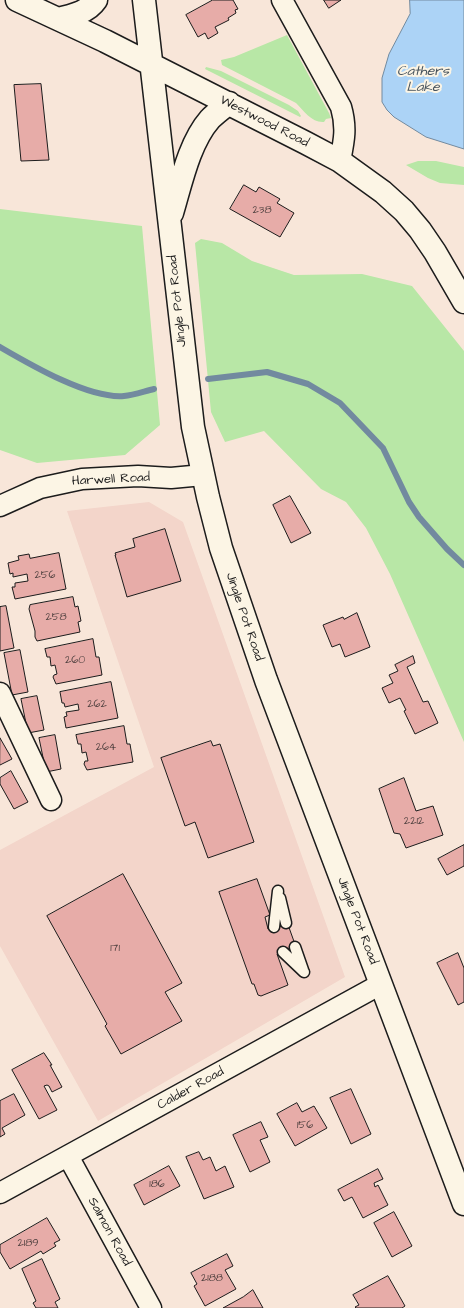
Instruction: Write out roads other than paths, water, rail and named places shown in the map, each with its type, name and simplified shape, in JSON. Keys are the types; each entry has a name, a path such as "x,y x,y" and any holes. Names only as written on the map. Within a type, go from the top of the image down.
{"street":[{"name":"Westwood Road","path":"17,0 105,41 340,161 382,192 404,211 420,230 435,252 464,302"},
{"path":"58,19 72,16 84,10 96,0"},
{"name":"Jingle Pot Road","path":"144,0 193,427 221,548 266,680 464,1204"},
{"path":"282,0 341,107 344,118 345,136 340,161"},
{"path":"170,222 188,162 199,135 210,119 229,103"},
{"name":"Harwell Road","path":"0,506 40,488 82,479 138,476 171,478 203,475"},
{"path":"0,693 51,800"},
{"name":"Calder Road","path":"0,1193 381,984"},
{"name":"Salmon Road","path":"68,1156 151,1308"}],"lane":[{"path":"274,927 278,891 286,923"},
{"path":"283,952 304,972 295,947"}],"water":[{"name":"Cathers Lake","path":"410,0 464,0 464,149 426,137 394,117 382,102 382,78 389,54 410,14"}],"waterway":[{"path":"0,347 60,379 94,392 124,396 154,389"},
{"path":"208,379 267,372 308,384 340,403 383,448 409,502 419,517 447,549 464,565"}]}
